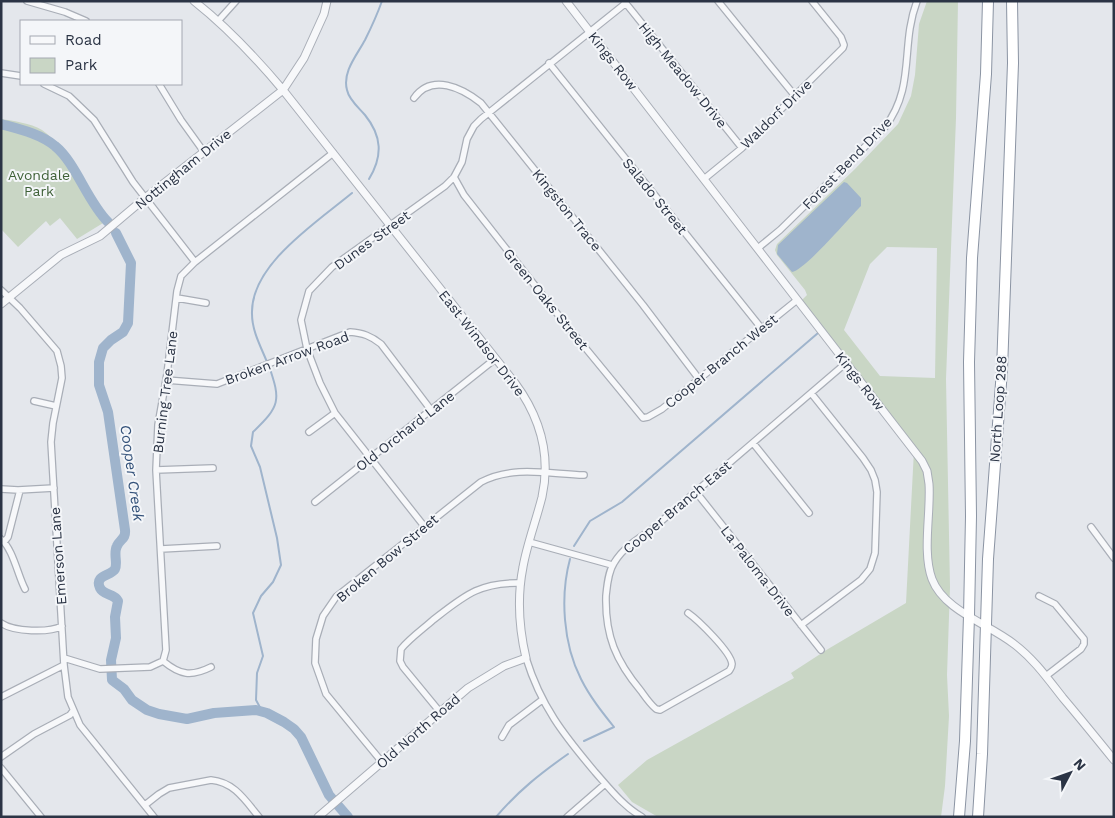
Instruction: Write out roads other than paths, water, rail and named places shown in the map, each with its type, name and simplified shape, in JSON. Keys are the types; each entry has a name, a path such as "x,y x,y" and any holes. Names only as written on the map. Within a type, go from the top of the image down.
{"highway":[{"name":"North Loop 288","path":"959,817 965,740 969,616 972,258 986,74 988,1"},
{"name":"North Loop 288","path":"978,817 991,513 1003,341 1013,63 1012,1"}],"street":[{"path":"27,1 65,12 84,20"},
{"name":"East Windsor Drive","path":"194,1 218,21 284,90 518,387 532,410 544,447 546,473 520,584 519,609 526,658 542,700 560,729 619,800 642,817"},
{"path":"218,21 236,1"},
{"name":"Nottingham Drive","path":"1,304 61,254 100,236 284,90 304,58 324,14 327,1"},
{"name":"Kings Row","path":"566,1 925,466 930,490 928,556 932,578 942,596 1023,651 1046,676 1114,760"},
{"path":"718,1 795,96"},
{"name":"Waldorf Drive","path":"704,179 742,148 842,50 844,45 838,33 812,1"},
{"name":"Forest Bend Drive","path":"758,248 786,224 892,118 902,95 909,24 917,1"},
{"name":"Dunes Street","path":"424,526 336,413 320,383 307,349 301,320 309,291 332,267 445,186 454,177 462,162 467,139 474,126 488,112 625,2"},
{"name":"High Meadow Drive","path":"625,2 742,148"},
{"name":"Salado Street","path":"549,63 762,329"},
{"path":"1,73 20,76"},
{"path":"46,85 69,96 86,111 102,132 123,168 195,262"},
{"path":"161,85 181,120 204,152"},
{"name":"Kingston Trace","path":"414,98 418,92 431,86 446,85 474,96 643,305 700,379"},
{"name":"Burning Tree Lane","path":"163,661 166,650 156,470 158,425 181,276 195,262 333,153"},
{"name":"Green Oaks Street","path":"454,177 464,195 555,311 643,418"},
{"name":"Emerson Lane","path":"1,290 57,351 61,366 62,378 51,442 64,661 66,684 73,710 88,736 154,817"},
{"path":"177,298 206,303"},
{"name":"Cooper Branch West","path":"643,418 662,409 797,300"},
{"name":"Broken Arrow Road","path":"166,380 217,384 350,332 362,333 373,337 381,344 431,410"},
{"name":"Old Orchard Lane","path":"315,502 495,359"},
{"name":"Cooper Branch East","path":"688,613 706,628 728,655 732,662 732,667 729,671 660,710 651,705 632,681 620,664 613,647 606,611 607,586 612,565 630,544 651,530 846,363"},
{"path":"801,625 868,573 873,561 876,537 877,492 871,470 811,393"},
{"path":"34,401 56,406"},
{"path":"309,432 336,413"},
{"path":"754,443 809,513"},
{"path":"156,470 213,468"},
{"name":"Broken Bow Street","path":"382,762 326,694 315,663 316,639 323,616 336,597 424,526 481,482 489,478 498,474 512,472 584,475"},
{"path":"1,489 54,488"},
{"path":"20,490 8,537 3,541 26,589"},
{"name":"La Paloma Drive","path":"696,492 821,650"},
{"path":"1091,527 1114,558"},
{"path":"529,542 612,565"},
{"path":"161,549 217,546"},
{"path":"440,712 403,667 400,661 401,649 473,591 496,584 520,584"},
{"path":"1039,596 1055,604 1084,639 1084,644 1080,649 1046,676"},
{"path":"1,623 13,629 21,630 56,629 62,626"},
{"name":"Old North Road","path":"318,817 440,712 484,677 526,658"},
{"path":"1,697 64,661 104,669 150,667 163,661 175,669 192,674 199,673 210,667"},
{"path":"502,737 509,725 542,700"},
{"path":"1,757 34,734 70,715 73,710"},
{"path":"1,768 41,817"},
{"path":"145,805 169,788 211,780 238,791 259,817"},
{"path":"571,816 606,784"}],"water":[{"path":"844,182 861,198 861,206 816,254 792,272 777,254 778,245"}],"waterway":[{"path":"369,179 377,162 379,146 371,123 354,104 347,90 346,83 348,70 367,35 382,1"},
{"name":"Cooper Creek","path":"1,124 37,135 55,146 69,162 94,204 108,222"},
{"path":"267,362 255,333 252,320 254,296 262,278 288,246 352,193"},
{"name":"Cooper Creek","path":"116,233 131,263 128,323 123,332 103,348 99,362 99,385 108,412 125,530 124,537 116,549 115,569 99,581 102,591 118,601 115,617 116,638 111,660 112,680 124,689 132,700 147,710 159,714 187,719 214,713 256,710 267,713 284,722 301,737 329,795 348,817"},
{"path":"574,546 590,521 622,502 818,333"},
{"path":"262,711 256,700 257,673 263,656 253,613 261,596 273,582 281,565 277,538 260,467 251,446 253,432 269,416 276,402 275,387 269,366"},
{"path":"570,559 564,604 570,651 585,686 614,727 584,741"},
{"path":"496,817 530,783 568,754"}],"park label":[{"name":"Avondale Park","path":"39,184"}]}
